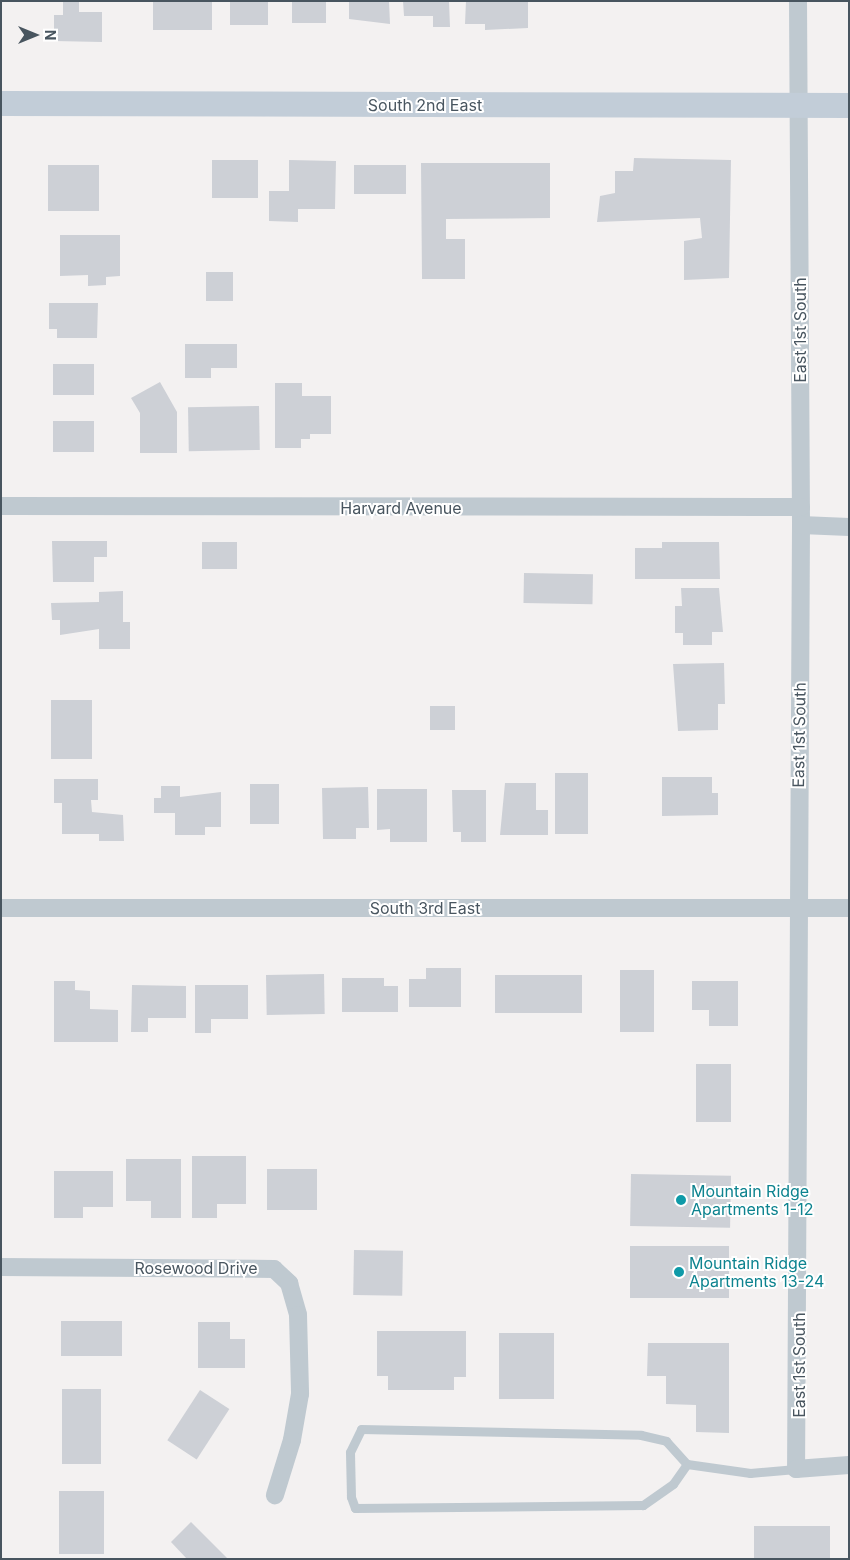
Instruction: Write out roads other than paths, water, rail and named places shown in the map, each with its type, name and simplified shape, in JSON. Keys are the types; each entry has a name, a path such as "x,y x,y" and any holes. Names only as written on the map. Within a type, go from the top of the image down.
{"main road":[{"name":"South 2nd East","path":"1,103 849,105"}],"street":[{"name":"East 1st South","path":"796,1469 797,907 801,526 798,1"},
{"name":"Harvard Avenue","path":"1,506 801,507"},
{"path":"801,526 849,527"},
{"name":"South 3rd East","path":"1,908 849,908"},
{"name":"Rosewood Drive","path":"1,1267 274,1269 289,1283 298,1315 300,1394 292,1440 275,1495"},
{"path":"796,1469 849,1465"}],"lane":[{"path":"687,1464 672,1484 643,1505 355,1508 351,1497 350,1452 361,1429 641,1435 666,1441 687,1464 750,1473 796,1469"}],"place":[{"name":"Mountain Ridge Apartments 1-12","path":"681,1200"},
{"name":"Mountain Ridge Apartments 13-24","path":"679,1272"}]}
